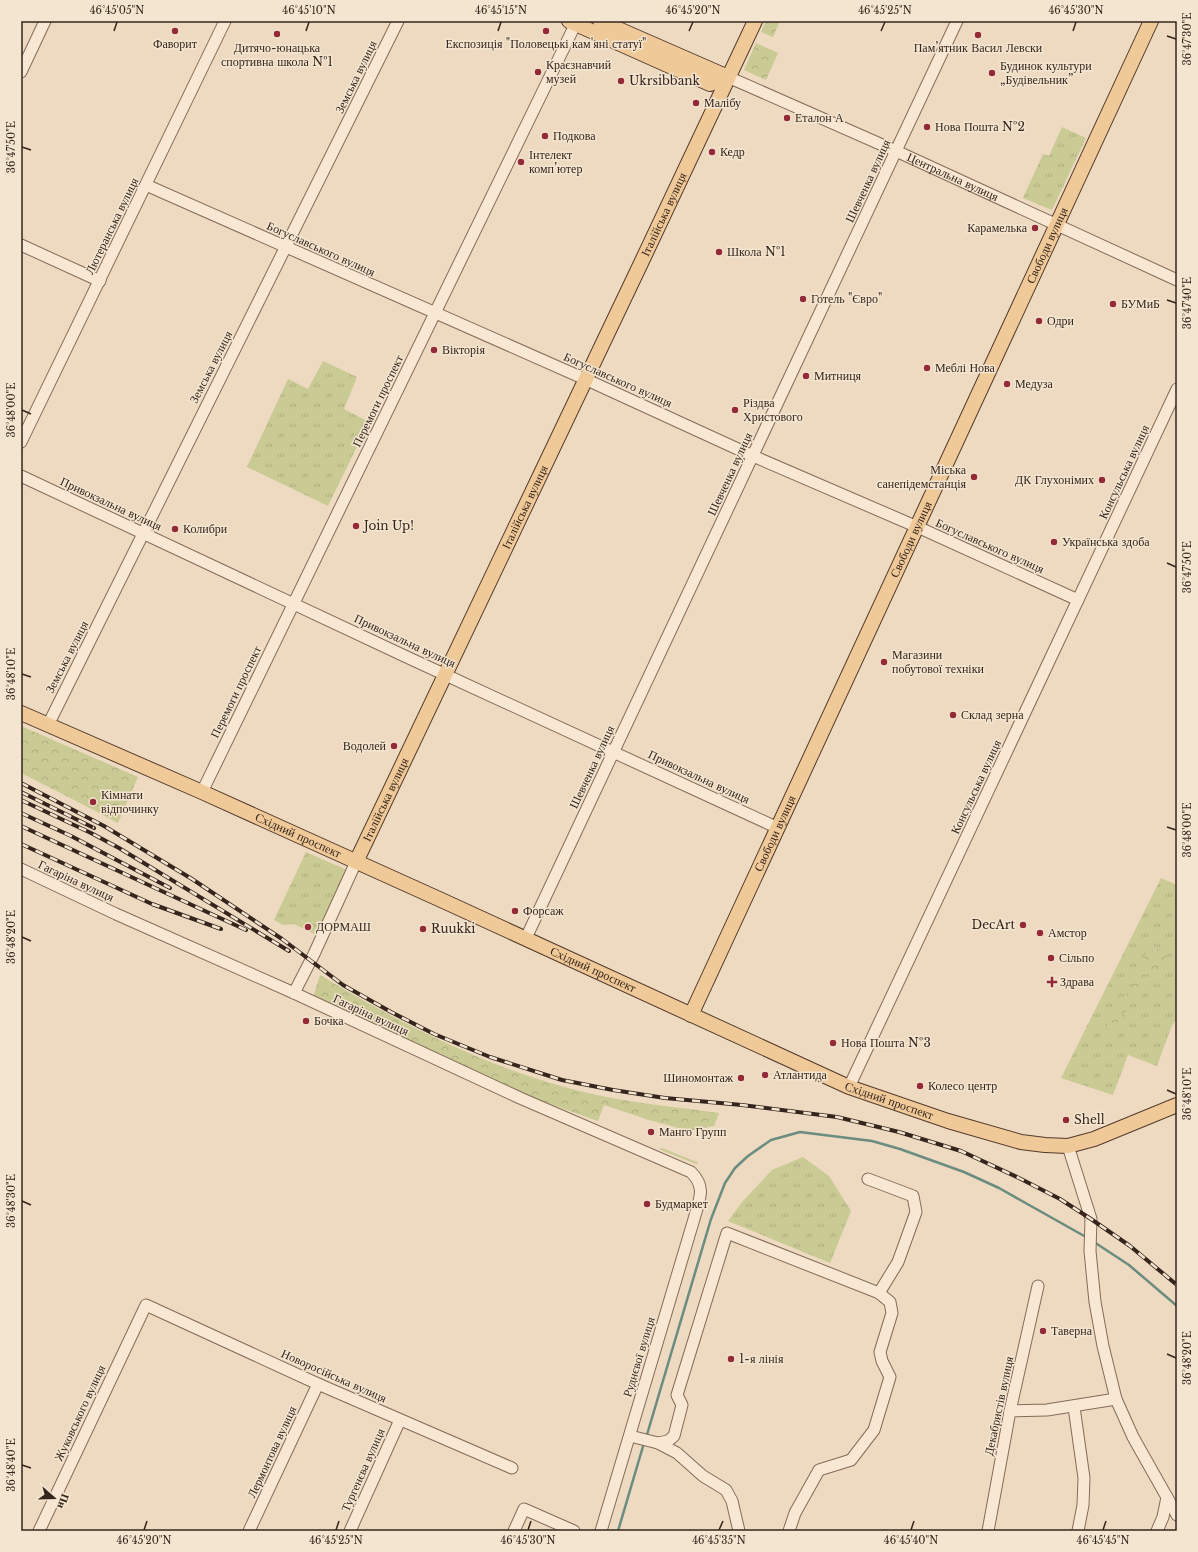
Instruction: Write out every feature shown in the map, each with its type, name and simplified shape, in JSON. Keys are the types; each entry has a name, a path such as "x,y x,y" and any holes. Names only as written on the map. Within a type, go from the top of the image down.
{"main road":[{"name":"Центральна вулиця","path":"600,21 728,77"},
{"name":"Італійська вулиця","path":"356,862 755,21"},
{"name":"Свободи вулиця","path":"692,1015 1151,21"},
{"path":"574,22 710,84 728,77"},
{"name":"Східний проспект","path":"21,713 202,792 526,938 849,1087 907,1108 1021,1142 1068,1146 1094,1139 1177,1104"}],"street":[{"path":"21,72 45,21"},
{"name":"Лютеранська вулиця","path":"21,442 225,21"},
{"name":"Земська вулиця","path":"48,725 398,21"},
{"name":"Шевченка вулиця","path":"526,938 957,21"},
{"name":"Перемоги проспект","path":"202,792 435,313 574,22"},
{"name":"Центральна вулиця","path":"728,77 896,151 1177,280"},
{"name":"Богуславського вулиця","path":"146,186 585,379 753,456 1078,600"},
{"path":"21,245 100,281"},
{"name":"Консульська вулиця","path":"849,1087 1177,389"},
{"name":"Привокзальна вулиця","path":"21,476 778,828"},
{"name":"Італійська вулиця","path":"294,993 356,862"},
{"name":"Гагаріна вулиця","path":"21,869 116,914 294,993 520,1098 691,1172 698,1179 702,1190"},
{"path":"1068,1146 1091,1218 1090,1251 1096,1302 1103,1346 1116,1398 1133,1437 1177,1515"},
{"path":"868,1179 914,1196 916,1212 898,1262 879,1293"},
{"name":"Руднєвої вулиця","path":"602,1531 702,1190"},
{"path":"658,1443 668,1441 674,1436 682,1405 677,1395 727,1233 879,1293 890,1302 892,1313 880,1352 882,1361 890,1377 874,1430 851,1460 820,1470 795,1513 789,1531"},
{"name":"Декабристів вулиця","path":"988,1531 1010,1412 1038,1286"},
{"name":"Новоросійська вулиця","path":"146,1306 318,1384 512,1468"},
{"name":"Жуковського вулиця","path":"39,1531 146,1306"},
{"name":"Лермонтова вулиця","path":"249,1531 318,1384"},
{"path":"1010,1412 1074,1407 1116,1398"},
{"path":"1074,1407 1084,1478 1083,1505 1078,1531"},
{"name":"Тургенєва вулиця","path":"350,1531 400,1420"},
{"path":"630,1436 658,1443 677,1452 703,1476 726,1490 732,1501 738,1531"},
{"path":"1157,1531 1163,1517 1167,1497"},
{"path":"514,1531 524,1509 574,1531"}],"green space":[{"path":"766,21 780,21 773,37 761,32"},
{"path":"756,43 778,53 766,80 744,70"},
{"path":"1062,127 1086,138 1052,210 1023,198 1043,154 1049,156"},
{"path":"323,361 357,377 344,409 369,422 328,506 247,467 288,379 308,389"},
{"path":"21,726 138,777 118,823 21,773"},
{"path":"306,852 347,870 316,935 294,924 283,925 274,920"},
{"path":"1161,878 1177,885 1177,1017 1171,1028 1157,1066 1128,1055 1113,1095 1061,1078"},
{"path":"1161,949 1167,953 1160,969 1148,971 1136,995 1122,1017 1111,1031 1105,1029 1128,992 1147,951"},
{"path":"320,975 390,1015 500,1066 578,1090 617,1099 719,1113 714,1126 689,1131 604,1105 598,1121 522,1094 313,997"},
{"path":"660,1148 697,1162 698,1164 661,1150"},
{"path":"803,1157 829,1176 851,1211 830,1263 728,1221 743,1201 772,1170"}],"waterway":[{"path":"646,1438 711,1219 725,1183 735,1168 748,1156 771,1140 800,1132 872,1141 900,1149 964,1172 999,1188 1086,1237"},
{"path":"1094,1242 1129,1265 1177,1306"},
{"path":"618,1531 644,1443"}],"railway":[{"path":"21,783 104,826 192,879 282,939 343,985 434,1034 490,1057 562,1080 665,1098 742,1105 837,1117 899,1132 961,1151 1060,1199 1130,1246 1177,1285"},
{"path":"21,792 94,828"},
{"path":"21,800 119,848 289,951"},
{"path":"21,813 71,836 170,888"},
{"path":"21,826 246,930"},
{"path":"21,844 152,904 221,929"}],"place":[{"name":"Фаворит","path":"175,31"},
{"name":"Експозиція \"Половецькі кам'яні статуї\"","path":"546,31"},
{"name":"Дитячо-юнацька спортивна школа №1","path":"277,34"},
{"name":"Пам’ятник Васил Левски","path":"978,35"},
{"name":"Краєзнавчий музей","path":"538,72"},
{"name":"Будинок культури „Будівельник”","path":"992,73"},
{"name":"Ukrsibbank","path":"621,81"},
{"name":"Малібу","path":"696,103"},
{"name":"Еталон А","path":"787,118"},
{"name":"Нова Пошта №2","path":"927,127"},
{"name":"Подкова","path":"545,136"},
{"name":"Кедр","path":"712,152"},
{"name":"Інтелект комп’ютер","path":"521,162"},
{"name":"Карамелька","path":"1035,228"},
{"name":"Школа №1","path":"719,252"},
{"name":"Готель \"Євро\"","path":"803,299"},
{"name":"БУМиБ","path":"1113,304"},
{"name":"Одри","path":"1039,321"},
{"name":"Вікторія","path":"434,350"},
{"name":"Меблі Нова","path":"927,368"},
{"name":"Митниця","path":"806,376"},
{"name":"Медуза","path":"1007,384"},
{"name":"Різдва Христового","path":"735,410"},
{"name":"Міська санепідемстанція","path":"974,477"},
{"name":"ДК Глухонімих","path":"1102,480"},
{"name":"Join Up!","path":"356,526"},
{"name":"Колибри","path":"175,529"},
{"name":"Українська здоба","path":"1054,542"},
{"name":"Магазини побутової техніки","path":"884,662"},
{"name":"Склад зерна","path":"953,715"},
{"name":"Водолей","path":"394,746"},
{"name":"Кімнати відпочинку","path":"93,802"},
{"name":"Форсаж","path":"515,911"},
{"name":"DecArt","path":"1023,925"},
{"name":"ДОРМАШ","path":"308,927"},
{"name":"Ruukki","path":"423,929"},
{"name":"Амстор","path":"1040,933"},
{"name":"Сільпо","path":"1051,958"},
{"name":"Здрава","path":"1052,982"},
{"name":"Бочка","path":"306,1021"},
{"name":"Нова Пошта №3","path":"833,1043"},
{"name":"Атлантида","path":"765,1075"},
{"name":"Шиномонтаж","path":"741,1078"},
{"name":"Колесо центр","path":"920,1086"},
{"name":"Shell","path":"1066,1120"},
{"name":"Манго Групп","path":"651,1132"},
{"name":"Будмаркет","path":"647,1204"},
{"name":"Таверна","path":"1043,1331"},
{"name":"1-я лінія","path":"731,1359"}]}
